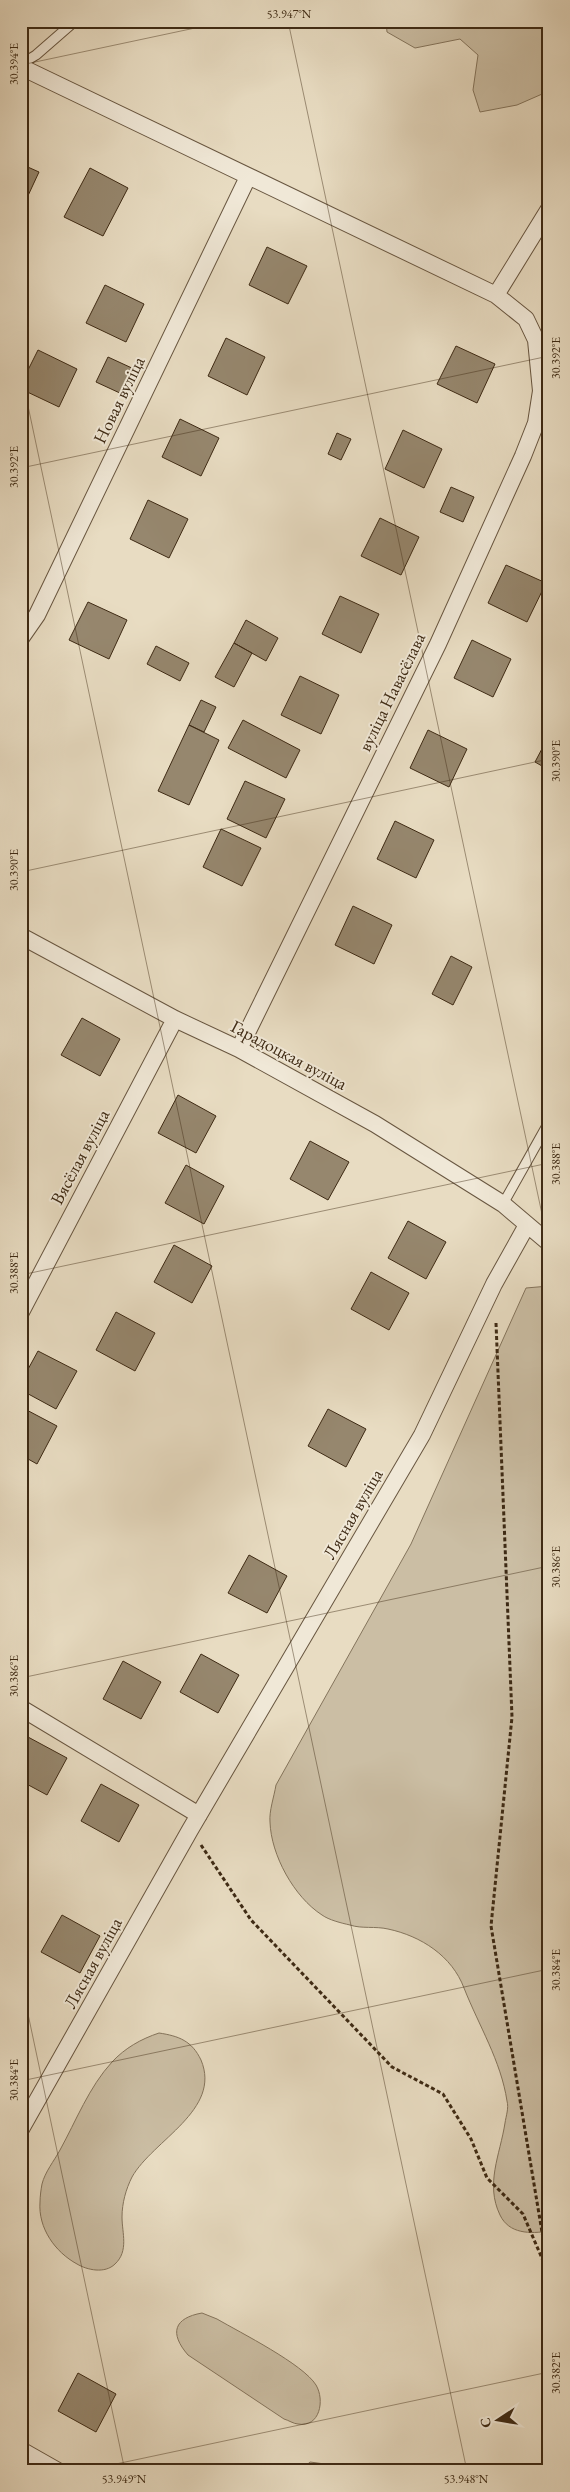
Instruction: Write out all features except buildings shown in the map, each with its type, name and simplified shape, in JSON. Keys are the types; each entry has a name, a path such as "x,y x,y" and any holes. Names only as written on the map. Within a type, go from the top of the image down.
{"street":[{"path":"21,65 248,177 496,295 549,209"},
{"name":"Новая вуліца","path":"21,638 37,614 248,177"},
{"name":"вуліца Навасёлава","path":"240,1050 438,644 536,423 541,391 536,340 526,319 496,295"},
{"name":"Гарадоцкая вуліца","path":"21,936 175,1019 240,1050 375,1124 503,1204 549,1243"},
{"name":"Вясёлая вуліца","path":"21,1312 175,1019"},
{"name":"Лясная вуліца","path":"21,2129 190,1830 422,1435 494,1284 527,1225"},
{"path":"21,1708 199,1815"},
{"path":"21,2450 58,2471"}],"lane":[{"path":"21,65 36,55 75,21"},
{"path":"503,1204 549,1122"}],"path":[{"path":"495,1313 512,1717 491,1926 549,2275"},
{"path":"190,1830 251,1920 392,2067 443,2094 471,2139 487,2178 523,2214 549,2275"}],"shaded area":[{"path":"386,21 549,21 549,91 517,105 480,112 473,90 478,55 460,39 415,48 387,32"},
{"path":"549,1286 549,2231 528,2232 509,2226 500,2215 496,2203 494,2192 495,2169 508,2104 495,2058 459,1977 443,1957 423,1942 388,1929 359,1927 332,1920 312,1907 302,1898 286,1874 271,1835 270,1818 276,1785 411,1544 526,1288"},
{"path":"159,2033 184,2040 193,2048 201,2060 205,2078 202,2094 194,2109 142,2163 132,2177 126,2191 123,2207 123,2248 119,2259 115,2264 106,2269 86,2268 62,2253 49,2238 45,2230 40,2212 40,2195 43,2180 96,2082 112,2062 128,2048"},
{"path":"202,2313 217,2319 271,2349 309,2377 319,2391 320,2405 316,2417 311,2422 305,2424 296,2424 284,2419 188,2355 178,2340 177,2328 185,2319"},
{"path":"310,2462 332,2465 342,2471 300,2471"}]}
